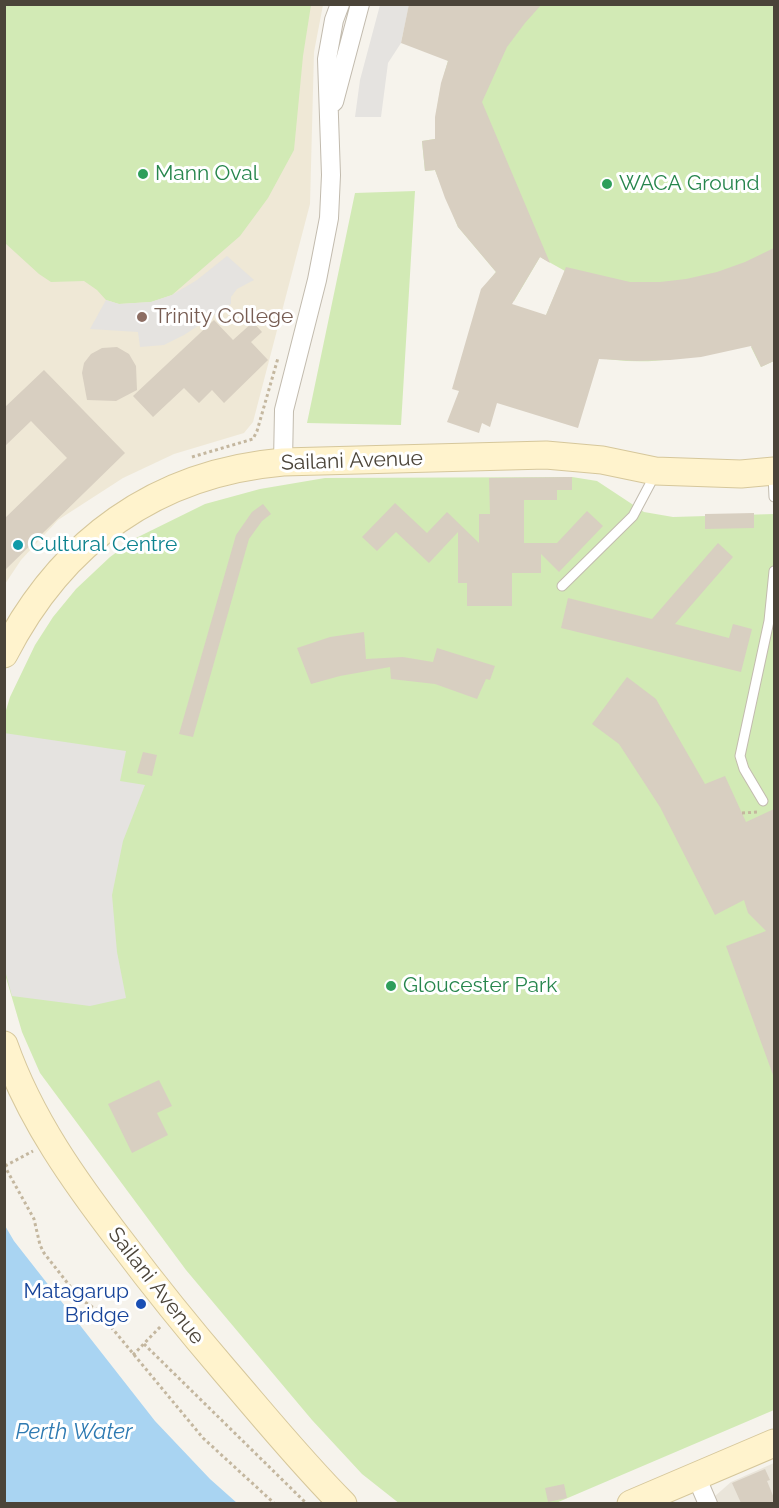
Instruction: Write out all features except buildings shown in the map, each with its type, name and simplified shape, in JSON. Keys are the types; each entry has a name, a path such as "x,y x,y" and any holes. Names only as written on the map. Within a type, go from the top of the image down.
{"street":[{"path":"283,462 284,410 317,280 329,218 331,175 327,59 334,20 340,4"},
{"path":"330,118 360,4"},
{"name":"Sailani Avenue","path":"4,654 21,622 54,578 95,537 130,510 161,493 220,472 249,465 283,462 546,455 602,460 655,471 741,474 774,480"},
{"name":"Sailani Avenue","path":"4,1045 26,1097 61,1159 92,1204 175,1312 286,1442 343,1503"},
{"path":"631,1503 774,1443"},
{"path":"696,1476 708,1503"}],"lane":[{"path":"562,586 633,516 655,471"},
{"path":"763,801 744,769 740,756 769,621 774,571"}],"path":[{"path":"183,461 253,440 279,353"},
{"path":"38,1149 5,1166 34,1219 44,1252 80,1299 97,1310 203,1438 275,1503"},
{"path":"133,1355 175,1312"},
{"path":"144,1344 307,1503"}],"shaded area":[{"name":"Trinity College","path":"5,5 323,5 314,52 310,204 253,422 244,433 174,454 123,478 58,520 21,560 5,584"},
{"path":"380,5 409,5 401,43 388,63 381,117 355,117 360,80"},
{"path":"227,256 254,280 237,289 231,297 231,304 184,335 164,345 140,347 138,332 90,329 106,300 119,304 151,302 172,295 197,280"},
{"path":"4,733 126,751 120,781 145,785 123,841 112,895 117,952 126,998 90,1006 12,996 4,967"},
{"path":"774,1463 774,1503 706,1504 731,1482"}],"green space":[{"name":"Mann Oval","path":"4,5 311,5 303,56 294,150 268,198 240,236 172,295 151,302 119,304 106,300 84,281 51,282 5,243"},
{"name":"WACA Ground","path":"409,5 774,5 774,361 761,367 751,347 764,343 695,356 637,361 602,359 534,343 565,271 540,257 514,301 487,283 496,272 458,227 435,170 425,171 422,141 435,139 438,100 448,61"},
{"path":"415,191 401,425 307,423 355,193"},
{"name":"Gloucester Park","path":"572,477 597,481 644,512 673,517 774,514 774,1410 556,1503 400,1504 362,1474 312,1420 186,1270 40,1073 22,1032 5,974 4,717 10,697 35,645 53,617 76,589 110,557 136,538 205,504 260,489 325,478"}],"water":[{"name":"Perth Water","path":"4,1224 14,1241 155,1421 210,1479 237,1503 5,1503"}],"place":[{"name":"Mann Oval","path":"143,174"},
{"name":"WACA Ground","path":"607,184"},
{"name":"Trinity College","path":"142,317"},
{"name":"Cultural Centre","path":"18,545"},
{"name":"Gloucester Park","path":"391,986"},
{"name":"Matagarup Bridge","path":"141,1304"}]}
